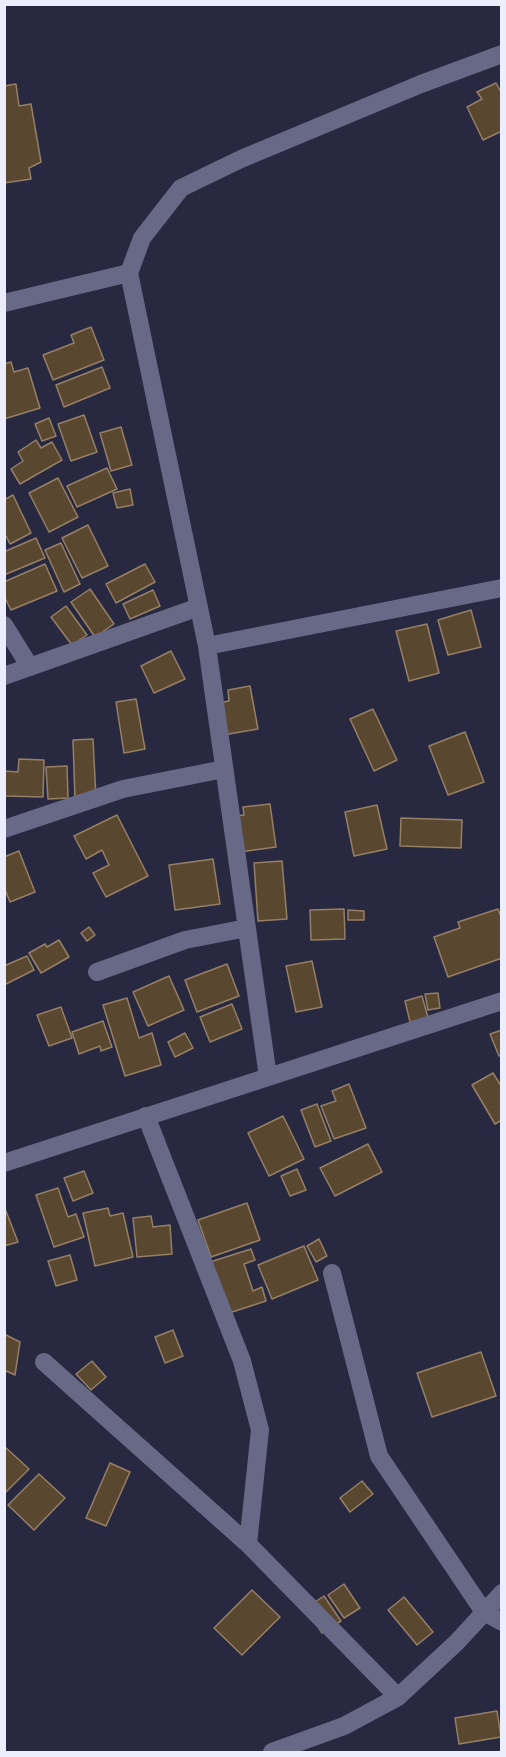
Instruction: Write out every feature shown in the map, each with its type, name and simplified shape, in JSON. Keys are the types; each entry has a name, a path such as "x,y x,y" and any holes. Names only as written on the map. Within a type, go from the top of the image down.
{"street":[{"path":"268,1077 207,646 129,273 142,238 181,188 241,159 421,84 501,54"},
{"path":"4,303 129,273"},
{"path":"207,646 501,588"},
{"path":"4,676 199,607"},
{"path":"4,625 30,667"},
{"path":"4,829 123,789 224,769"},
{"path":"97,972 185,940 247,928"},
{"path":"4,1162 501,1001"},
{"path":"146,1116 242,1361 260,1430 248,1544"},
{"path":"332,1273 379,1456 484,1612 501,1622"},
{"path":"44,1362 248,1544 398,1697"},
{"path":"272,1752 344,1726 398,1697 457,1642 501,1593"}],"building":[{"path":"496,83 502,94 502,131 483,140 467,107 482,99 477,92"},
{"path":"16,84 19,106 31,104 41,162 29,168 31,179 4,183 4,86"},
{"path":"91,327 104,360 53,380 43,355 74,343 71,335"},
{"path":"11,362 14,372 28,368 40,408 4,419 4,364"},
{"path":"102,367 110,388 64,407 56,385"},
{"path":"84,415 97,452 71,461 58,424"},
{"path":"49,418 56,436 42,441 35,424"},
{"path":"121,427 132,465 111,471 100,433"},
{"path":"36,440 41,448 52,442 62,460 20,484 11,469 23,461 18,452"},
{"path":"107,468 117,489 77,507 67,486"},
{"path":"58,478 78,517 49,532 29,493"},
{"path":"130,489 133,505 117,508 113,493"},
{"path":"13,495 31,533 10,544 6,536 4,537 4,500"},
{"path":"88,525 108,566 82,578 62,538"},
{"path":"36,538 45,558 4,575 4,548 6,551"},
{"path":"61,543 80,584 64,592 45,550"},
{"path":"45,564 57,591 11,610 4,596 4,582"},
{"path":"145,564 155,582 116,603 106,584"},
{"path":"90,589 114,624 95,637 71,602"},
{"path":"153,590 160,606 130,619 123,604"},
{"path":"66,606 87,635 72,645 51,617"},
{"path":"471,610 481,647 448,655 438,620"},
{"path":"427,624 439,673 409,681 396,631"},
{"path":"171,651 185,679 154,693 141,666"},
{"path":"250,686 258,729 223,735 218,703 229,701 228,690"},
{"path":"136,699 145,749 124,753 116,702"},
{"path":"373,709 397,760 374,771 350,719"},
{"path":"465,732 484,782 448,795 429,746"},
{"path":"93,739 96,798 75,799 73,740"},
{"path":"19,759 44,760 43,797 4,796 4,771 18,772"},
{"path":"67,766 68,798 48,799 46,767"},
{"path":"270,804 276,847 232,853 226,817 244,815 243,807"},
{"path":"377,805 387,849 354,856 345,812"},
{"path":"117,815 148,876 106,897 93,873 109,865 102,850 86,859 74,836"},
{"path":"401,818 462,820 461,848 400,846"},
{"path":"19,851 35,892 10,902 4,887 4,857"},
{"path":"213,859 220,904 175,910 169,865"},
{"path":"282,861 287,919 258,921 254,863"},
{"path":"344,909 345,939 311,940 310,910"},
{"path":"498,909 502,920 502,958 448,977 434,937 460,928 458,922"},
{"path":"348,910 364,911 364,920 348,920"},
{"path":"89,927 95,935 87,941 81,933"},
{"path":"59,940 69,957 41,973 29,953 45,944 47,947"},
{"path":"27,956 34,970 4,985 4,966"},
{"path":"312,961 322,1007 296,1012 286,966"},
{"path":"227,964 239,996 197,1012 185,980"},
{"path":"169,976 184,1010 148,1026 133,992"},
{"path":"438,993 440,1008 428,1010 425,994"},
{"path":"422,996 429,1021 411,1026 405,1001"},
{"path":"127,998 139,1038 152,1033 161,1065 125,1076 103,1005"},
{"path":"232,1004 242,1029 210,1042 200,1017"},
{"path":"61,1007 72,1038 49,1046 37,1015"},
{"path":"103,1021 112,1047 101,1051 100,1046 79,1054 72,1032"},
{"path":"502,1030 502,1055 499,1056 490,1034"},
{"path":"185,1033 193,1048 175,1057 168,1042"},
{"path":"493,1073 502,1087 502,1120 495,1124 472,1085"},
{"path":"349,1084 366,1128 334,1139 321,1106 336,1101 332,1091"},
{"path":"317,1104 331,1141 315,1147 301,1110"},
{"path":"283,1116 304,1159 269,1176 248,1133"},
{"path":"368,1144 382,1172 335,1196 320,1168"},
{"path":"297,1169 306,1190 290,1196 281,1176"},
{"path":"84,1171 93,1193 73,1201 64,1178"},
{"path":"58,1188 68,1217 76,1214 84,1237 54,1247 36,1195"},
{"path":"247,1203 260,1240 211,1257 198,1220"},
{"path":"4,1206 18,1242 4,1246"},
{"path":"108,1208 110,1216 123,1213 133,1257 95,1266 83,1213"},
{"path":"151,1216 153,1227 170,1225 172,1254 137,1257 133,1218"},
{"path":"319,1239 327,1256 316,1262 307,1246"},
{"path":"304,1246 318,1280 272,1299 258,1265"},
{"path":"251,1249 255,1260 244,1264 253,1291 262,1287 266,1301 223,1315 207,1263"},
{"path":"70,1255 77,1280 56,1286 48,1261"},
{"path":"173,1330 183,1356 165,1363 155,1337"},
{"path":"4,1334 20,1342 15,1375 4,1370"},
{"path":"481,1352 496,1396 432,1417 417,1373"},
{"path":"92,1361 106,1377 91,1390 76,1374"},
{"path":"4,1446 29,1469 5,1493 4,1493"},
{"path":"110,1463 130,1472 106,1526 86,1518"},
{"path":"39,1474 65,1498 34,1530 8,1505"},
{"path":"362,1481 373,1494 350,1512 340,1498"},
{"path":"344,1584 360,1608 344,1618 328,1595"},
{"path":"252,1590 280,1617 242,1655 214,1628"},
{"path":"324,1596 341,1621 322,1633 306,1608"},
{"path":"404,1597 433,1632 417,1645 388,1610"},
{"path":"497,1711 501,1737 459,1744 455,1718"}]}
